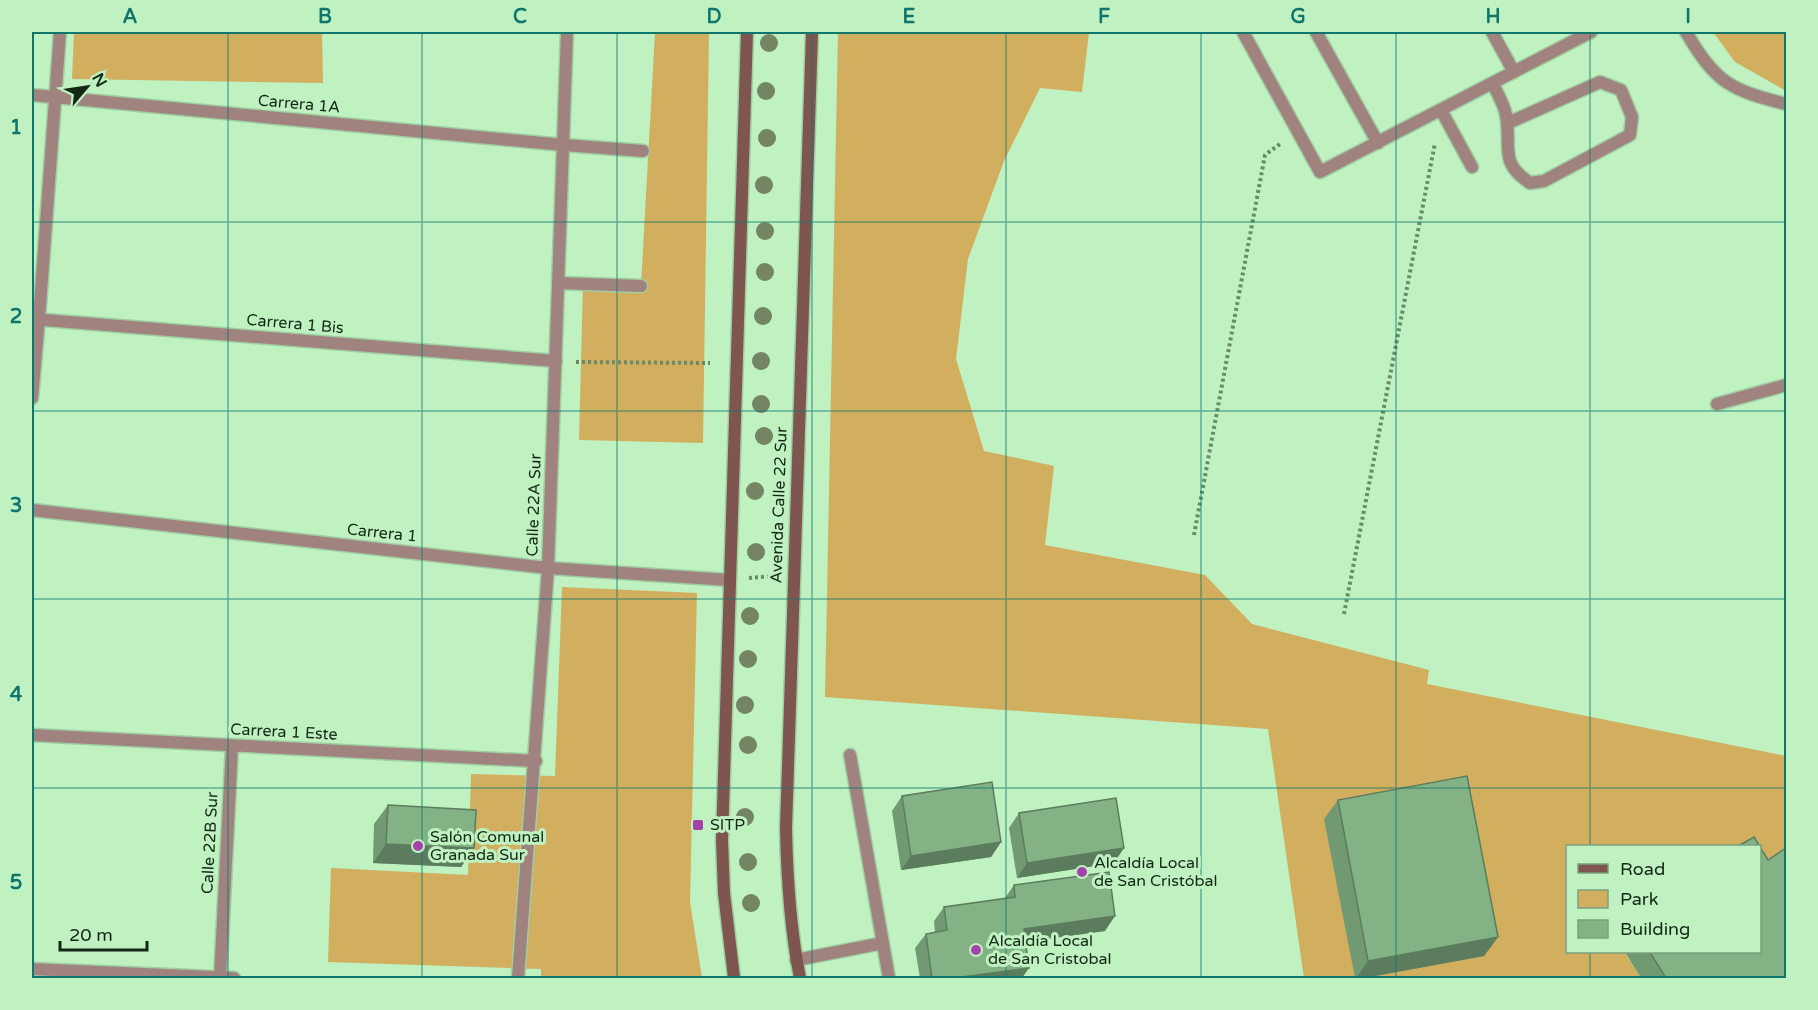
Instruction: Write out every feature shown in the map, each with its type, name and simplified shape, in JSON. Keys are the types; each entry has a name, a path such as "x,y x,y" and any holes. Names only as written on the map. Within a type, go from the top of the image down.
{"main road":[{"path":"734,978 724,893 722,840 747,32"},
{"name":"Avenida Calle 22 Sur","path":"800,978 787,886 786,828 812,32"}],"street":[{"path":"32,398 35,319 60,32"},
{"name":"Calle 22A Sur","path":"518,978 536,761 548,568 567,32"},
{"path":"1244,32 1320,172 1591,32"},
{"path":"1316,32 1378,143"},
{"path":"1492,32 1514,72"},
{"path":"1686,32 1704,61 1719,78 1746,93 1786,104"},
{"path":"1493,84 1506,111 1509,159 1516,174 1530,183 1544,181 1630,135 1632,117 1621,90 1600,82 1508,123"},
{"name":"Carrera 1A","path":"32,95 643,151"},
{"path":"1441,110 1472,167"},
{"path":"559,283 641,286"},
{"name":"Carrera 1 Bis","path":"35,319 556,362"},
{"path":"1717,404 1786,385"},
{"name":"Carrera 1","path":"32,510 548,568 729,580"},
{"name":"Carrera 1 Este","path":"32,735 536,761"},
{"name":"Calle 22B Sur","path":"220,978 232,746"},
{"path":"850,755 889,978"},
{"path":"796,960 883,943"},
{"path":"32,969 234,978"}],"path":[{"path":"1344,614 1441,110"},
{"path":"1194,535 1265,155 1298,131"},
{"path":"556,362 710,363"},
{"path":"729,580 794,574"}],"green space":[{"path":"74,32 322,32 323,83 72,79"},
{"path":"655,32 709,32 703,443 579,440 583,284 641,285"},
{"path":"838,32 1089,32 1082,92 1040,88 1004,161 968,259 956,359 984,451 1054,466 1045,545 1205,575 1252,624 1429,670 1427,684 1786,756 1786,859 1761,875 1761,845 1566,845 1566,953 1625,953 1641,978 1304,978 1268,729 825,697"},
{"path":"1713,32 1786,32 1786,91 1735,62"},
{"path":"562,587 697,593 690,902 702,978 541,978 541,969 328,962 331,868 468,875 471,774 555,776"}],"building":[{"path":"1467,776 1498,937 1368,961 1338,800"},
{"path":"992,782 1001,842 911,856 902,796"},
{"path":"1116,798 1124,848 1027,863 1019,813"},
{"path":"388,805 476,810 474,848 386,844"},
{"path":"1754,837 1758,845 1740,845"},
{"path":"1786,848 1786,978 1666,978 1650,953 1761,953 1761,849 1768,860"},
{"path":"1109,872 1115,916 1024,929 1029,968 954,978 932,978 926,934 947,930 944,907 1015,897 1014,885"}],"place":[{"name":"SITP","path":"698,825"},
{"name":"Salón Comunal Granada Sur","path":"418,846"},
{"name":"Alcaldía Local de San Cristóbal","path":"1082,872"},
{"name":"Alcaldía Local de San Cristobal","path":"976,950"}]}
